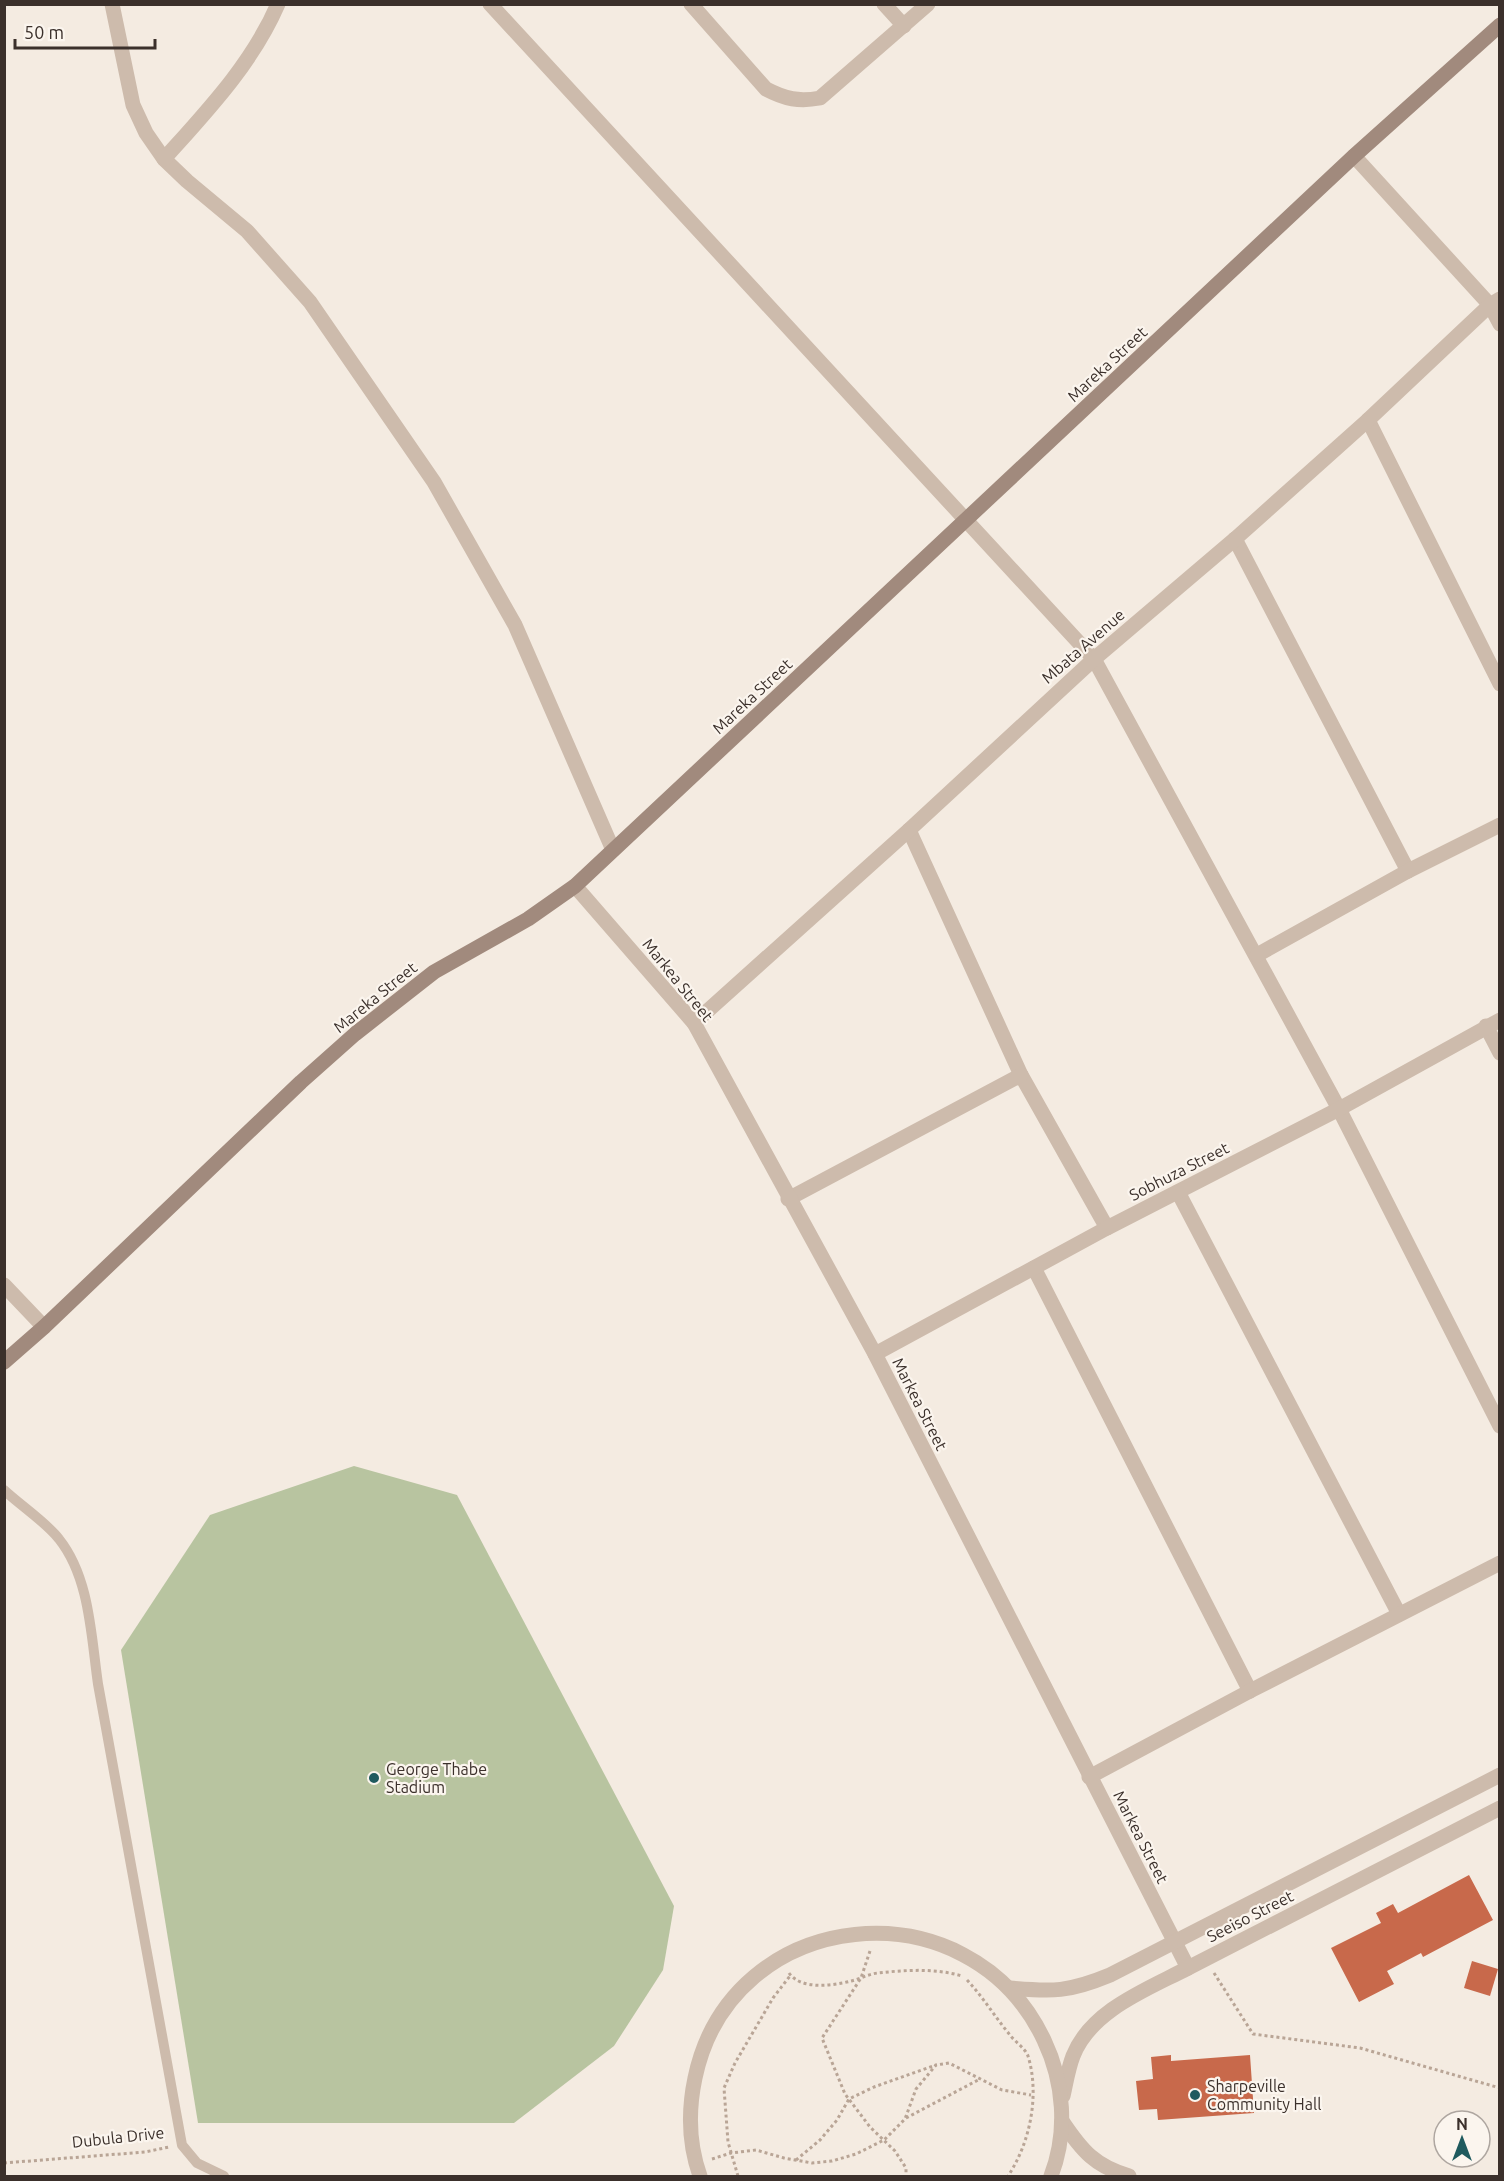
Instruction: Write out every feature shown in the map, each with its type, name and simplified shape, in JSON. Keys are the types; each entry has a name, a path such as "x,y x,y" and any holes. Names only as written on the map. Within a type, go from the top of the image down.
{"main road":[{"name":"Mareka Street","path":"4,1362 355,1034 434,972 528,919 575,886 1354,156 1500,25"}],"street":[{"path":"112,4 133,105 146,134 164,159 247,231 310,302 434,482 515,625 613,850"},
{"path":"164,159 224,92 246,60 278,4"},
{"path":"490,4 1094,659 1339,1109 1500,1426"},
{"path":"691,4 766,88 783,98 797,101 820,98 928,4"},
{"path":"884,4 904,26"},
{"path":"1354,156 1495,302 1500,324"},
{"name":"Mbata Avenue","path":"694,1023 909,830 1094,659 1235,539 1495,302"},
{"path":"1368,420 1500,684"},
{"path":"1235,539 1408,871"},
{"path":"1257,955 1408,871 1500,825"},
{"path":"909,830 1021,1075 1107,1227"},
{"name":"Markea Street","path":"575,886 694,1023 788,1199 875,1354 1188,1968"},
{"path":"1493,1023 1500,1053"},
{"name":"Sobhuza Street","path":"875,1354 1107,1227 1339,1109 1493,1023"},
{"path":"788,1199 1021,1075"},
{"path":"1178,1192 1399,1614"},
{"path":"1034,1268 1250,1691"},
{"path":"4,1285 44,1327"},
{"path":"1089,1777 1250,1691 1500,1563"},
{"name":"Seeiso Street","path":"1009,1988 1050,1992 1082,1987 1176,1943 1500,1775"},
{"name":"Seeiso Street","path":"1062,2100 1073,2056 1083,2038 1103,2016 1138,1994 1500,1808"},
{"path":"698,2170 691,2131 693,2085 698,2063 711,2031 730,2003 753,1978 781,1958 826,1939 876,1932 925,1938 970,1957 1009,1988 1035,2021 1053,2059 1062,2100 1057,2162 1052,2176"},
{"path":"1062,2121 1080,2148 1092,2159 1113,2171 1130,2176"}],"lane":[{"path":"4,1490 59,1538 77,1569 87,1606 98,1684 182,2145"},
{"name":"Dubula Drive","path":"182,2145 197,2163 224,2176"}],"path":[{"path":"876,1932 861,1978 822,2038 849,2099 870,2127 901,2160 906,2168 906,2176"},
{"path":"738,2176 728,2142 724,2088 735,2063 773,1998 790,1976 801,1983 828,1985 874,1974 912,1971 950,1972 962,1976 1027,2054 1032,2095 1029,2131 1008,2176"},
{"path":"1213,1971 1253,2034 1360,2048 1500,2088"},
{"path":"796,2160 820,2140 837,2120 849,2099 936,2065 949,2063 1002,2090 1032,2095"},
{"path":"905,2119 916,2089 936,2065"},
{"path":"698,2170 731,2153 756,2150 812,2163 832,2161 856,2154 884,2140 905,2119 980,2079"},
{"name":"Dubula Drive","path":"4,2163 145,2152 182,2145"}],"green space":[{"name":"George Thabe Stadium","path":"354,1466 457,1495 674,1906 663,1970 614,2046 514,2123 198,2123 121,1650 210,1515"}],"building":[{"path":"1469,1875 1493,1920 1423,1957 1421,1953 1387,1971 1394,1984 1359,2002 1331,1948 1381,1923 1376,1913 1393,1904 1398,1913"},
{"path":"1472,1961 1498,1969 1490,1996 1464,1988"},
{"name":"Sharpeville Community Hall","path":"1171,2055 1171,2061 1250,2055 1254,2113 1158,2120 1157,2109 1139,2110 1136,2081 1153,2079 1151,2057"}],"place":[{"name":"George Thabe Stadium","path":"374,1778"},
{"name":"Sharpeville Community Hall","path":"1195,2095"}]}
